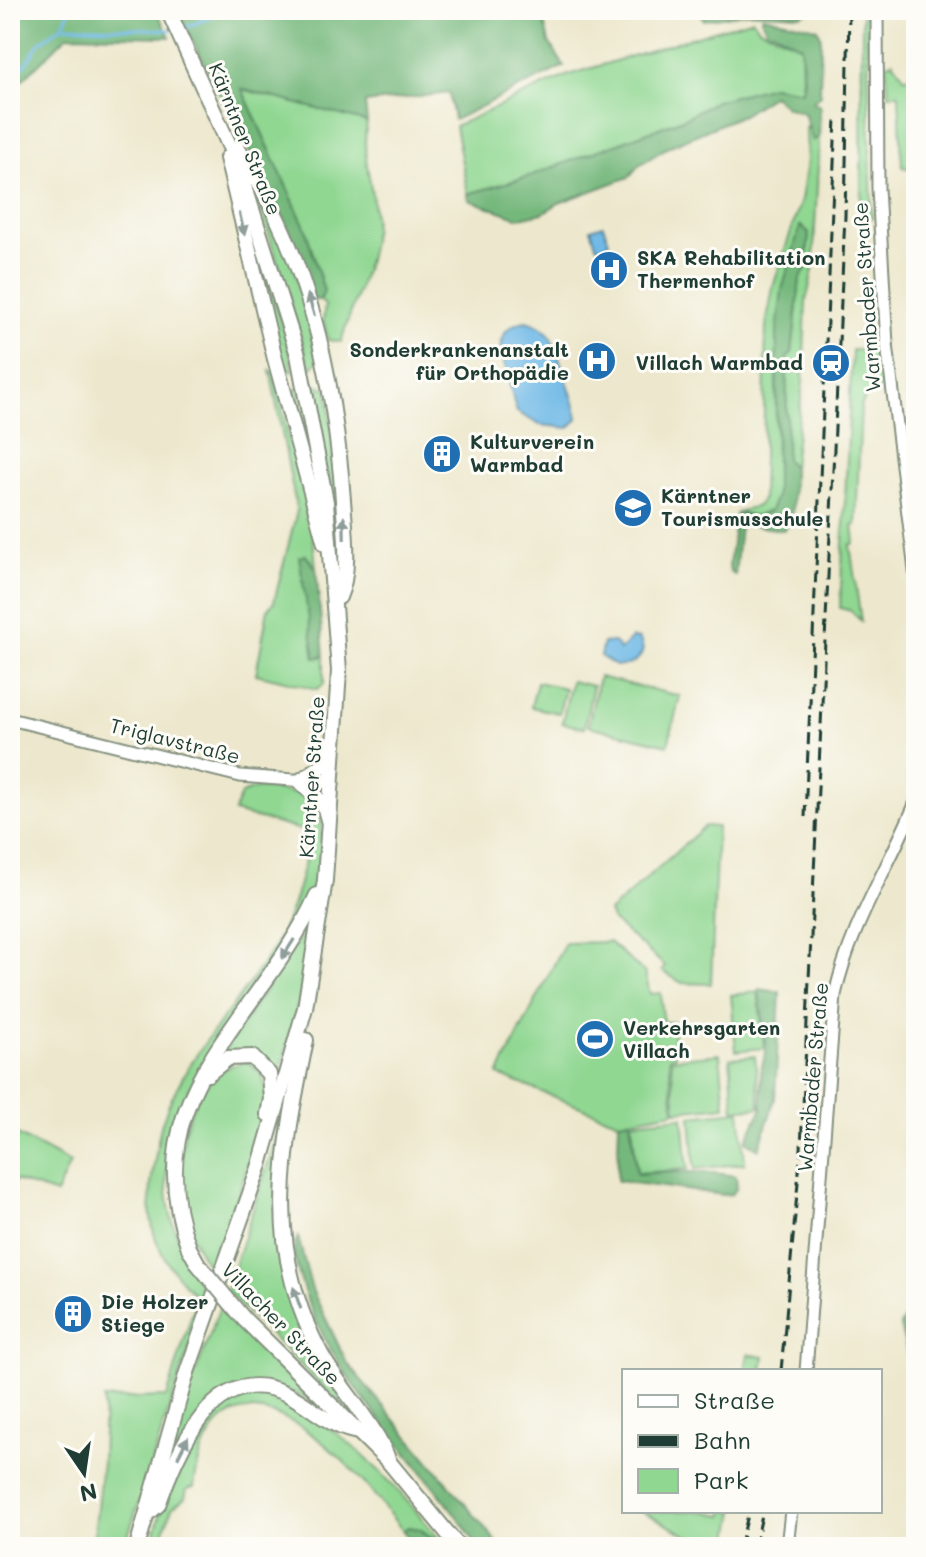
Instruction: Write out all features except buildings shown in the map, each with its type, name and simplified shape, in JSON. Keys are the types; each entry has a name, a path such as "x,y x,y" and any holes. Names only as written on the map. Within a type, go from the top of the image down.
{"main road":[{"name":"Kärntner Straße","path":"137,1547 187,1372 260,1165 305,1008 325,880 339,671 326,502 298,355 261,232 219,120 168,10"},
{"path":"219,120 275,359 315,498 319,532 331,555"},
{"path":"219,120 249,165 281,227 323,344 338,423 344,515 343,589 336,605"},
{"path":"330,828 324,805 300,781 322,766 336,735"},
{"name":"Villacher Straße","path":"325,880 287,952 205,1067 182,1120 173,1156 175,1206 189,1248 198,1264 244,1319 389,1462 459,1547"},
{"path":"305,1008 308,1032 288,1131 282,1189 283,1243 289,1273 322,1356 384,1444 389,1462"},
{"path":"195,1089 228,1058 252,1057 261,1063 269,1074 271,1099 256,1150 260,1165"},
{"path":"146,1514 158,1505 199,1418 222,1397 252,1389 285,1393 342,1430 359,1432"}],"street":[{"name":"Warmbader Straße","path":"877,10 878,188 887,344 916,579"},
{"name":"Triglavstraße","path":"10,719 240,776 333,783"},
{"name":"Warmbader Straße","path":"806,1369 835,995 852,936 892,861 916,802"},
{"path":"787,1547 791,1513"}],"green space":[{"path":"10,10 156,10 170,37 68,35 10,92"},
{"path":"177,10 541,10 549,42 564,66 454,120 449,93 365,103 367,122 242,89 305,227 324,292 320,300 313,300 287,226"},
{"path":"698,10 811,10 801,15 748,12 704,20"},
{"path":"862,12 867,15 872,218 861,218"},
{"path":"761,18 817,28 821,36 820,95 813,102 820,106 819,137 813,141 804,113 786,107 773,95 742,115 670,146 639,165 629,177 559,203 543,213 519,218 469,200 468,194 527,177 683,119 716,101 772,86 802,91 801,46 773,31 768,32"},
{"path":"753,19 759,28 801,46 802,91 772,86 716,101 683,119 527,177 468,194 455,126 566,76"},
{"path":"893,61 905,78 916,70 916,170 902,167 899,94 889,94 886,65"},
{"path":"242,89 367,122 365,148 374,208 373,236 341,342 328,340 323,321 325,305 320,300 324,291 305,227"},
{"path":"806,127 812,132 813,140 819,137 819,145 813,270 806,302 803,382 793,467 786,460 787,358 792,352 800,278 806,269 809,232 801,226 791,259 779,325 776,496 770,511 754,517 739,512 757,506 762,500 766,326 773,287 801,200 807,162"},
{"path":"254,185 295,268 318,361 310,369"},
{"path":"246,214 289,346 293,371 283,367"},
{"path":"800,226 809,233 806,269 800,278 792,353 787,358 786,460 793,467 792,521 783,530 740,524 735,575 730,572 729,565 736,514 754,517 770,511 776,496 777,333 782,290"},
{"path":"873,340 879,341 884,389 871,389 861,406 856,525 853,526 855,543 850,545 861,621 851,611 840,608 852,350 871,350"},
{"path":"270,370 274,372 289,438 308,487 316,568 306,555 315,658 324,656 324,684 317,689 256,674 268,609 274,602 297,511"},
{"path":"313,384 328,389 339,526 334,522"},
{"path":"298,387 316,488 290,394"},
{"path":"913,446 916,529 906,447"},
{"path":"305,555 316,568 324,656 315,658 299,557"},
{"path":"599,677 680,696 668,745 588,726"},
{"path":"571,681 593,686 584,728 562,723"},
{"path":"537,682 565,688 559,713 531,707"},
{"path":"259,787 310,796 322,821 319,865 310,895 296,922 217,1040 194,1079 177,1119 168,1159 168,1201 181,1244 208,1289 126,1542 122,1547 99,1547 94,1536 102,1462 104,1399 167,1397 197,1297 182,1282 162,1253 151,1221 151,1186 162,1123 187,1070 262,965 283,930 312,833 234,812 241,794"},
{"path":"705,826 717,827 711,984 682,983 662,971 665,966 613,921 609,912"},
{"path":"314,916 301,993 278,1080 271,1068 222,1055"},
{"name":"Verkehrsgarten Villach","path":"609,942 645,973 650,994 661,993 663,1022 673,1022 675,1056 669,1057 674,1112 619,1122 498,1075 565,943"},
{"path":"759,989 780,992 775,1099 759,1149 746,1141 762,1108 761,1070 766,1051"},
{"path":"758,992 764,1048 736,1051 731,995"},
{"path":"720,1054 725,1106 676,1111 671,1059"},
{"path":"755,1056 760,1107 734,1110 730,1058"},
{"path":"247,1062 258,1070 263,1079 266,1104 214,1275 186,1221 180,1175 182,1150 186,1125 195,1102 208,1083 225,1069"},
{"path":"740,1111 745,1163 695,1169 691,1116"},
{"path":"683,1117 688,1169 637,1173 632,1122"},
{"path":"630,1120 637,1174 724,1174 736,1176 737,1188 732,1194 724,1195 617,1181 619,1122"},
{"path":"281,1124 276,1200 283,1275 299,1323 343,1397 342,1401 337,1401 226,1291"},
{"path":"10,1131 70,1163 56,1194 15,1180 10,1191"},
{"path":"298,1237 312,1290 347,1363 501,1547 478,1547 455,1513 354,1386 314,1317 294,1252"},
{"path":"221,1304 334,1416 295,1393 230,1390 166,1468 179,1418"},
{"path":"908,1311 916,1314 916,1366 909,1359 900,1326"},
{"path":"748,1354 764,1357 762,1369 745,1369"},
{"path":"266,1394 291,1403 326,1425 364,1456 398,1490 446,1547 420,1529 408,1527 403,1531 356,1474 316,1437 292,1422 269,1413 248,1410 229,1415 213,1429 201,1453 194,1487 187,1489 185,1498 172,1508 158,1547 151,1547 173,1474 201,1424 224,1403 245,1396"},
{"path":"646,1513 735,1513 728,1547 708,1547"},
{"path":"408,1527 420,1529 441,1547 415,1547 403,1531"}],"water":[{"path":"603,225 609,241 601,248 596,245 591,229"},
{"path":"526,321 548,333 555,348 578,419 569,428 540,425 517,412 502,344 507,330"},
{"path":"632,638 639,639 642,645 641,655 634,662 616,666 600,656 603,643 614,642 620,650"}],"waterway":[{"path":"63,24 70,10"},
{"path":"182,29 211,17 217,10"},
{"path":"10,79 26,64 39,43 62,26 171,30"}],"railway":[{"path":"781,1369 801,1149 845,216 849,10"},
{"path":"805,817 836,118"},
{"path":"740,1547 748,1513"},
{"path":"755,1547 763,1513"}],"place":[{"name":"SKA Rehabilitation Thermenhof","path":"609,270"},
{"name":"Sonderkrankenanstalt für Orthopädie","path":"597,361"},
{"name":"Villach Warmbad","path":"831,363"},
{"name":"Kulturverein Warmbad","path":"442,454"},
{"name":"Kärntner Tourismusschule","path":"633,508"},
{"name":"Verkehrsgarten Villach","path":"595,1039"},
{"name":"Die Holzer Stiege","path":"73,1314"}]}
